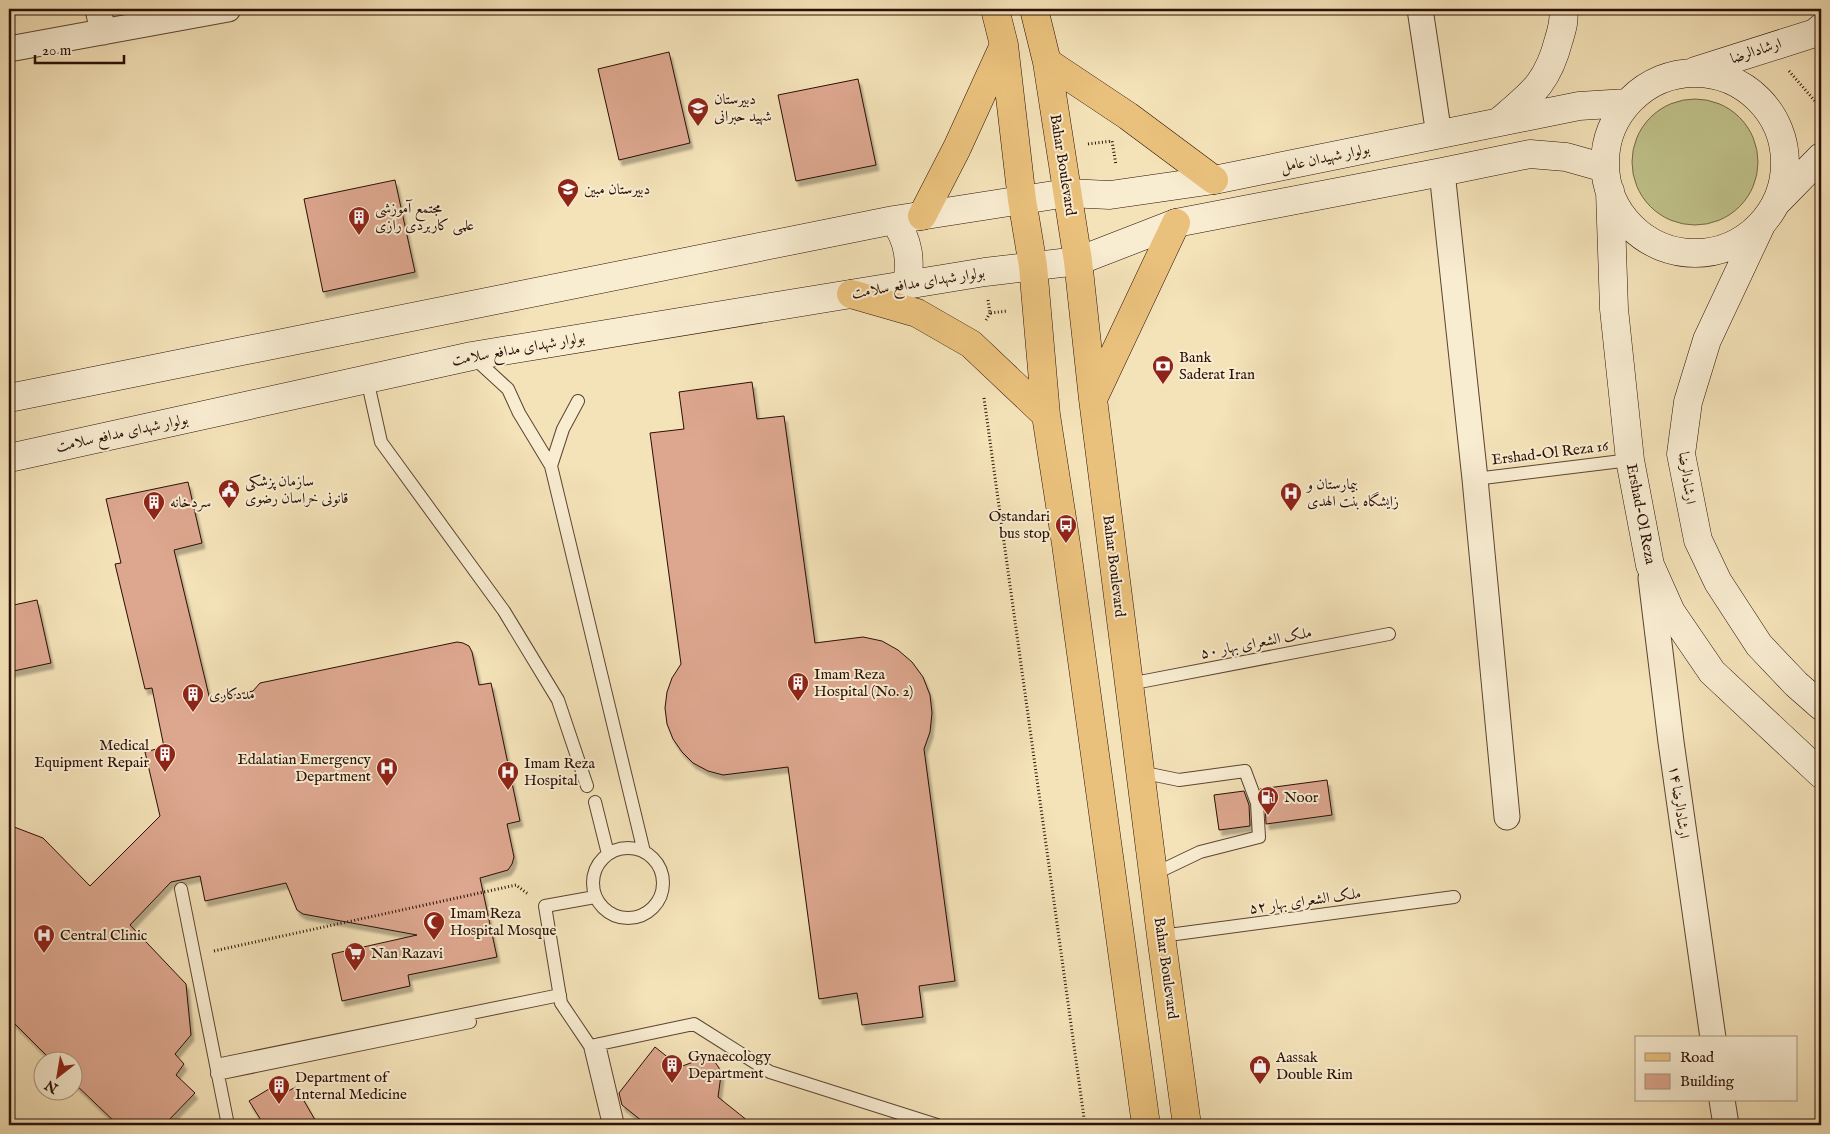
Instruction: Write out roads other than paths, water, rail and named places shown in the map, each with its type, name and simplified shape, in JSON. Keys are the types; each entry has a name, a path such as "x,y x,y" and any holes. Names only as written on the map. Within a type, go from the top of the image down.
{"main road":[{"path":"995,9 1004,45 1022,200 1032,266 1046,415 1068,560 1146,1125"},
{"name":"Bahar Boulevard","path":"1034,9 1047,62 1078,261 1093,399 1140,772 1187,1125"},
{"path":"922,216 957,148 1004,45"},
{"path":"1047,62 1128,116 1214,180"},
{"path":"1093,399 1176,222"},
{"path":"851,294 917,313 971,344 1046,415"}],"street":[{"path":"9,49 100,20 228,9"},
{"path":"1420,9 1438,135"},
{"path":"1499,122 1532,94 1545,77 1557,49 1565,18 1563,9"},
{"name":"ارشادالرضا","path":"1689,73 1815,33 1821,28"},
{"path":"1032,266 1078,261 1176,222 1530,154 1566,157 1608,180 1620,212 1636,230 1655,243 1678,251 1701,252 1724,248 1746,238 1770,212 1784,180 1785,157 1780,134 1770,113 1754,95 1735,82 1712,74 1689,73"},
{"name":"Ershad-Ol Reza","path":"1689,73 1666,77 1645,88 1627,103 1614,122 1607,145 1614,309 1630,460 1650,566 1671,612 1712,672 1821,774"},
{"name":"بولوار شهیدان عامل","path":"1022,200 1067,193 1110,195 1214,180 1579,106 1627,103"},
{"name":"ارشادالرضا","path":"1821,157 1770,212 1707,340 1688,402 1681,454 1698,540 1718,582 1759,645 1796,684 1821,706"},
{"path":"1442,172 1475,479 1507,817"},
{"path":"9,398 894,220 1022,200"},
{"path":"894,220 902,231 910,257 906,285"},
{"name":"بولوار شهدای مدافع سلامت","path":"9,458 472,356 1032,266"},
{"name":"ارشادالرضا ۱۴","path":"1650,566 1671,742 1713,1036"},
{"path":"1722,1102 1726,1125"}],"lane":[{"path":"472,356 508,389 519,413 551,466 644,852"},
{"path":"367,379 381,442 504,611 558,700 587,786"},
{"path":"551,466 563,429 578,401"},
{"name":"Ershad-Ol Reza 16","path":"1475,479 1630,460"},
{"name":"ملک الشعرای بهار ۵۰","path":"1129,684 1389,634"},
{"path":"1140,772 1179,780 1245,771 1257,803 1259,837 1200,852 1154,874"},
{"path":"595,802 608,854"},
{"path":"632,848 644,852 652,858 659,867 662,878 659,899 653,908 634,918 623,919 602,908 595,897 592,885 594,873 599,862 608,854 619,849 632,848"},
{"path":"181,889 228,1125"},
{"path":"595,897 544,906 561,999 594,1045 618,1125"},
{"name":"ملک الشعرای بهار ۵۲","path":"1161,936 1454,897"},
{"path":"217,1070 561,999"},
{"path":"594,1045 694,1024 770,1072 937,1125"},
{"path":"594,1045 609,1125"}],"place":[{"name":"دبیرستان شهید حبرانی","path":"698,127"},
{"name":"دبیرستان مبین","path":"568,208"},
{"name":"مجتمع آموزشی علمی کاربردی رازی","path":"359,236"},
{"name":"Bank Saderat Iran","path":"1163,385"},
{"name":"سازمان پزشکی قانونی خراسان رضوی","path":"229,509"},
{"name":"بیمارستان و زایشگاه بنت الهدی","path":"1291,512"},
{"name":"سردخانه","path":"154,521"},
{"name":"Ostandari bus stop","path":"1066,544"},
{"name":"Imam Reza Hospital (No. 2)","path":"798,702"},
{"name":"مددکاری","path":"193,713"},
{"name":"Medical Equipment Repair","path":"165,773"},
{"name":"Edalatian Emergency Department","path":"387,787"},
{"name":"Imam Reza Hospital","path":"508,791"},
{"name":"Noor","path":"1268,816"},
{"name":"Imam Reza Hospital Mosque","path":"434,941"},
{"name":"Central Clinic","path":"44,954"},
{"name":"Nan Razavi","path":"355,972"},
{"name":"Gynaecology Department","path":"672,1084"},
{"name":"Aassak Double Rim","path":"1260,1085"},
{"name":"Department of Internal Medicine","path":"279,1105"}]}
